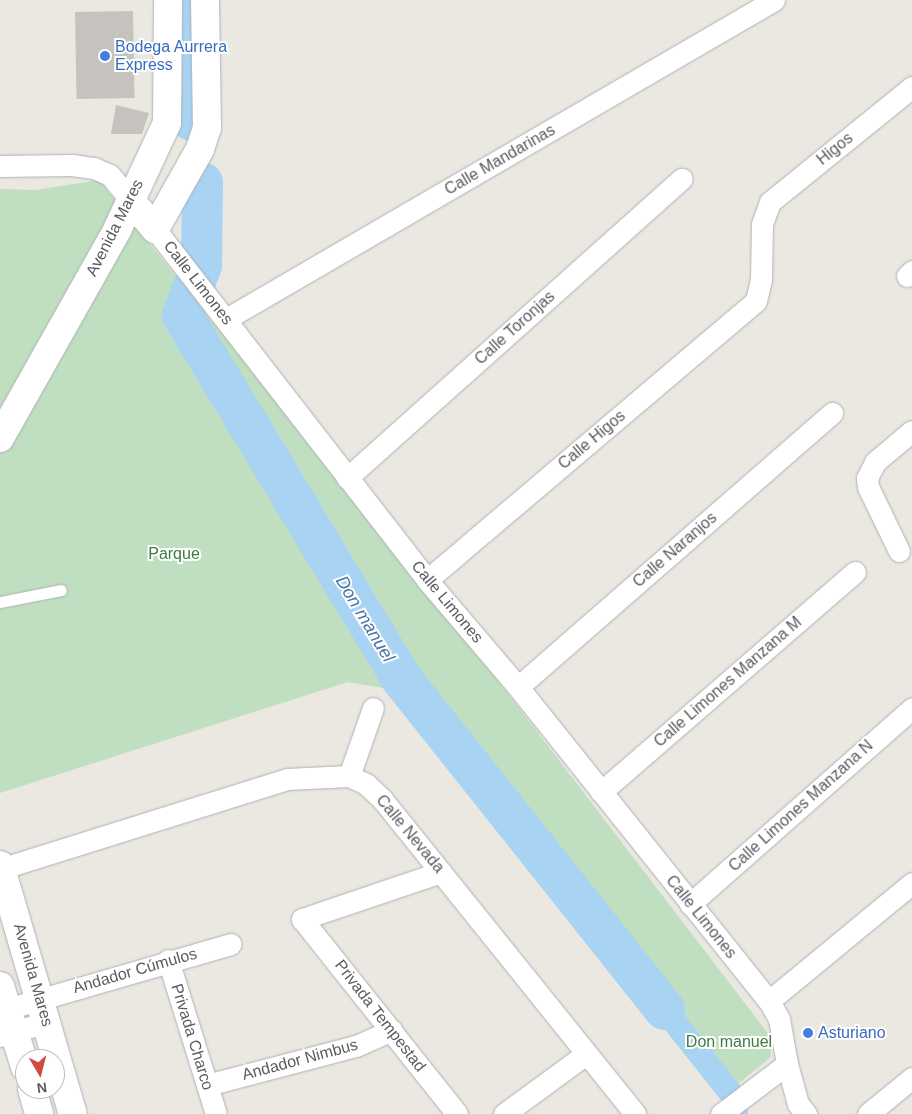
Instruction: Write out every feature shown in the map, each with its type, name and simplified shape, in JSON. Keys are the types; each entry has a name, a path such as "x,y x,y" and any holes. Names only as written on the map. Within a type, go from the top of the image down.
{"main road":[{"name":"Avenida Mares","path":"0,438 116,230 167,124 168,0"},
{"path":"155,229 190,170 207,128 205,0"},
{"name":"Calle Limones","path":"130,200 155,229"},
{"name":"Avenida Mares","path":"0,868 73,1114"},
{"name":"Avenida Mares","path":"4,1015 18,1049"},
{"path":"35,1099 40,1114"}],"street":[{"name":"Calle Mandarinas","path":"226,319 774,0"},
{"name":"Higos","path":"756,301 761,280 762,224 770,202 912,87"},
{"path":"0,166 72,165 94,168 110,175 130,200"},
{"name":"Calle Toronjas","path":"347,478 682,179"},
{"name":"Calle Limones","path":"155,229 180,258 427,580 518,688 769,1001 779,1019 796,1111"},
{"name":"Calle Higos","path":"427,580 756,301"},
{"name":"Calle Naranjos","path":"518,688 832,413"},
{"path":"898,551 868,487 867,478 875,462 912,431"},
{"name":"Calle Limones Manzana M","path":"601,792 855,572"},
{"path":"0,868 287,779 349,776 373,708"},
{"name":"Calle Limones Manzana N","path":"690,904 912,708"},
{"name":"Calle Nevada","path":"349,776 366,784 382,799 635,1114"},
{"name":"Privada Tempestad","path":"441,872 302,919 457,1114"},
{"path":"769,1001 912,883"},
{"name":"Andador Cúmulos","path":"4,1015 43,1010 168,960 230,944"},
{"name":"Privada Charco","path":"168,960 216,1114"},
{"name":"Andador Nimbus","path":"207,1085 257,1070 356,1046 392,1030"},
{"path":"504,1114 586,1054"},
{"path":"721,1114 787,1064"},
{"path":"868,1114 912,1078"}],"lane":[{"path":"0,602 61,590"}],"green space":[{"name":"Parque","path":"99,180 450,618 770,1036 771,1057 725,1094 648,994 394,690 348,682 0,793 0,189 35,190"}],"building":[{"name":"Bodega Aurrera Express","path":"133,11 135,98 77,99 75,12"},
{"path":"116,105 149,113 142,134 111,134"}],"waterway":[{"name":"Don manuel","path":"188,0 191,120"},
{"name":"Don manuel","path":"202,182 201,265 182,315 400,677 664,1009"},
{"path":"664,1009 736,1100 736,1114"}],"place":[{"name":"Bodega Aurrera Express","path":"105,56"},
{"name":"Asturiano","path":"808,1033"}]}
